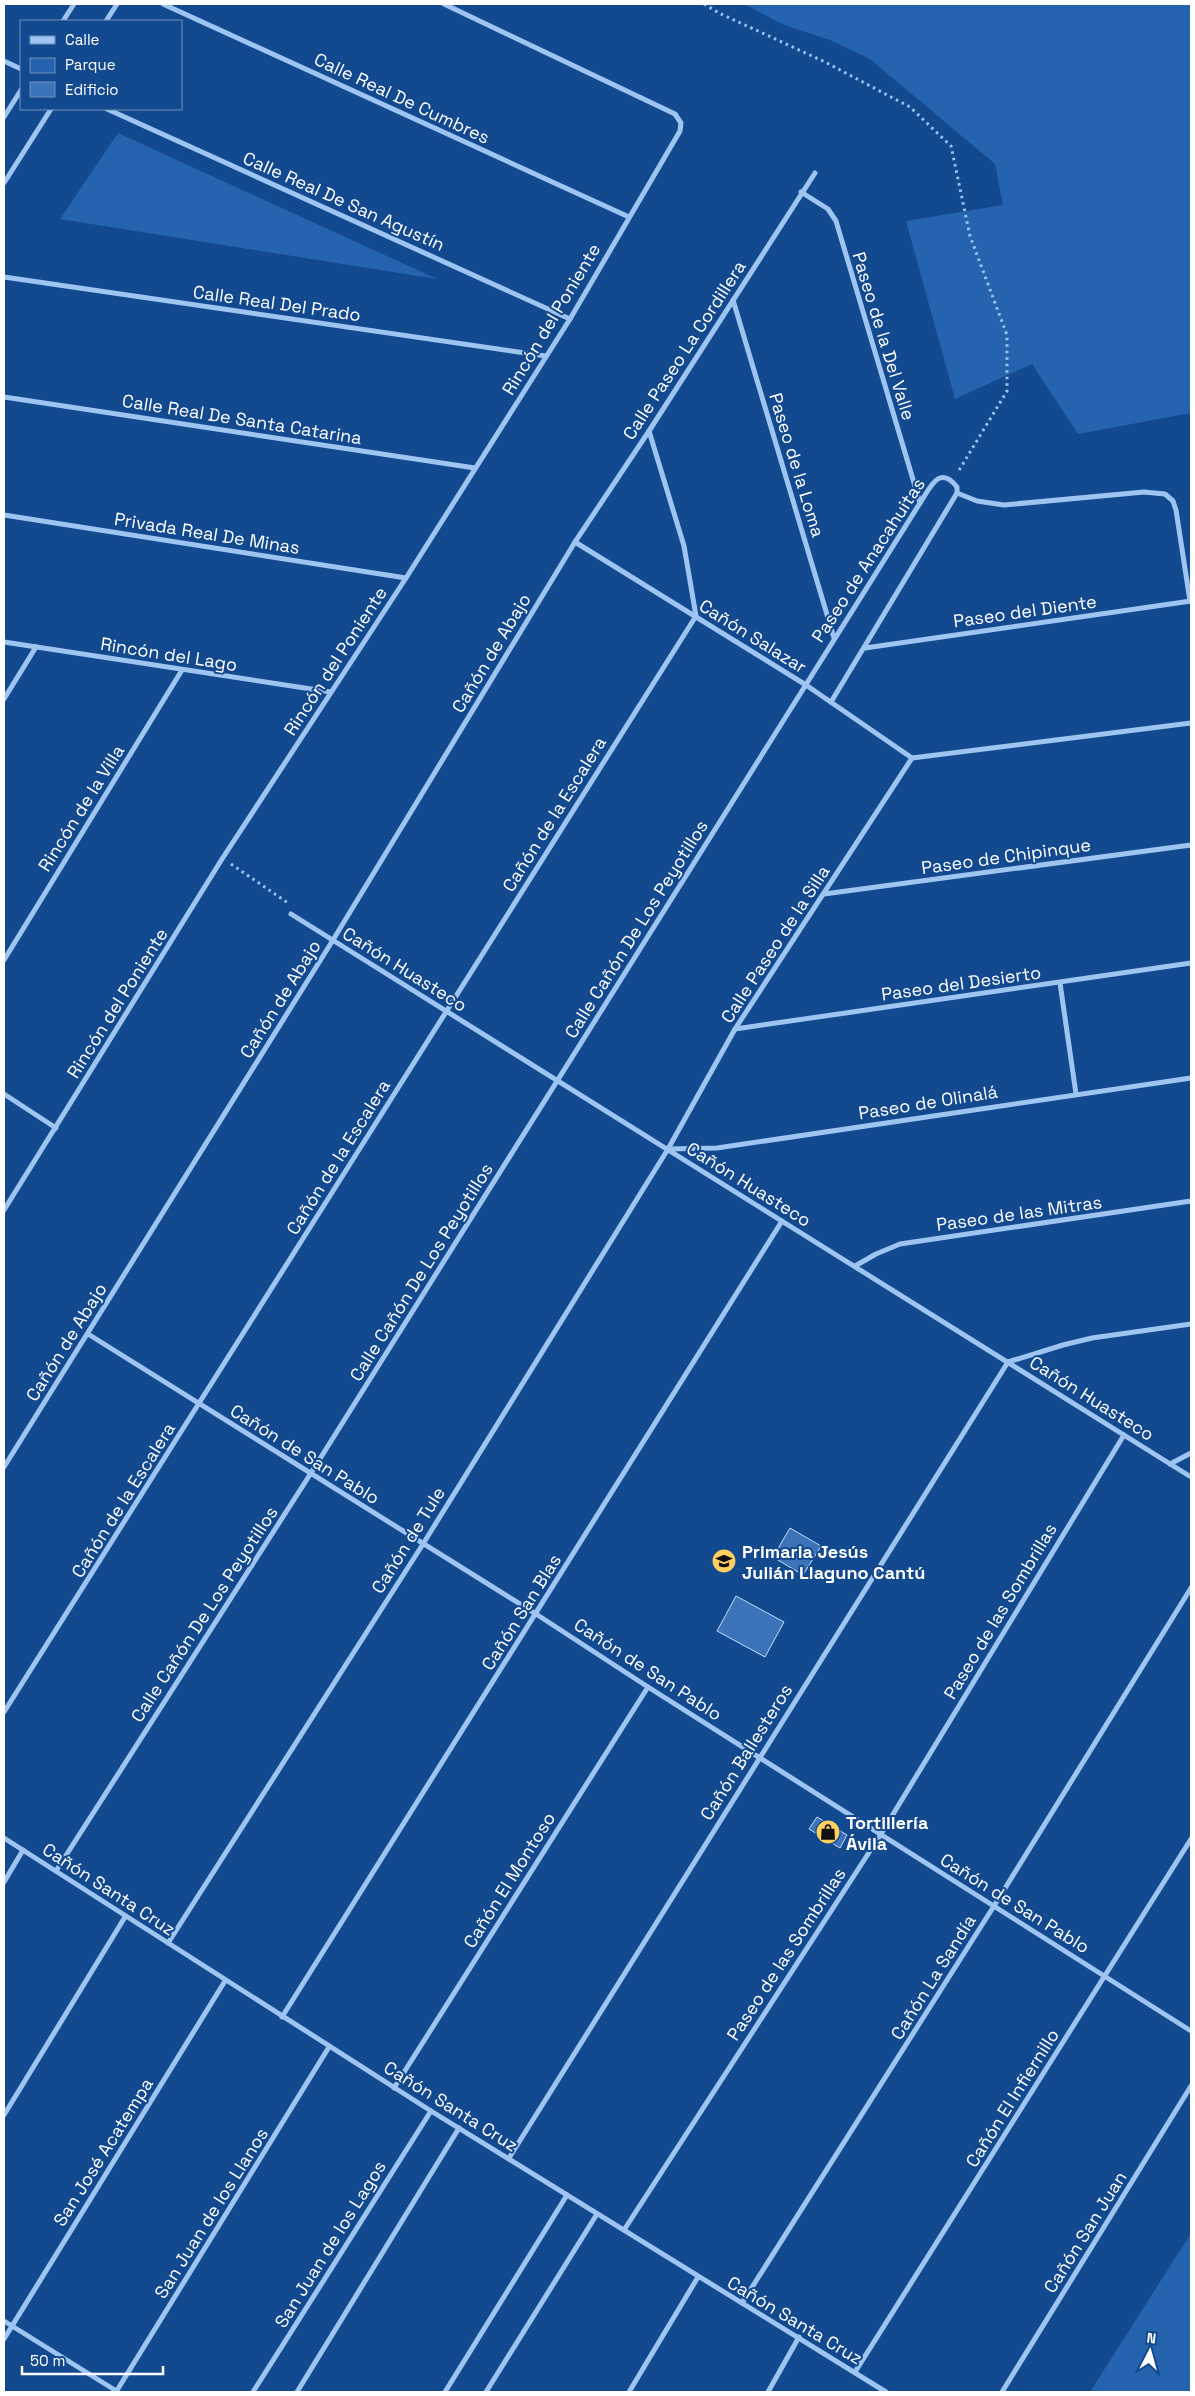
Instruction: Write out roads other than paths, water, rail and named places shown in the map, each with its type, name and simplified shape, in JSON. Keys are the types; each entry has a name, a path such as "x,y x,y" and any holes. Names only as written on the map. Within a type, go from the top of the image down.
{"street":[{"path":"64,20 74,4"},
{"path":"107,20 117,4"},
{"name":"Calle Real De Cumbres","path":"163,4 629,217"},
{"name":"Rincón del Poniente","path":"4,1210 222,858 406,578 570,319 680,131 681,123 675,114 444,4"},
{"path":"4,61 20,69"},
{"path":"4,117 20,92"},
{"path":"4,183 50,110"},
{"name":"Calle Real De San Agustín","path":"108,110 570,319"},
{"name":"Calle Paseo La Cordillera","path":"575,542 649,431 814,173"},
{"name":"Paseo de la Del Valle","path":"801,192 828,209 836,221 920,503"},
{"name":"Calle Real Del Prado","path":"4,277 546,356"},
{"name":"Paseo de la Loma","path":"733,300 834,638"},
{"name":"Calle Real De Santa Catarina","path":"4,397 476,468"},
{"path":"649,431 684,546 696,616"},
{"name":"Paseo de Anacahuitas","path":"806,685 920,503 938,478 946,478 952,481 957,487 957,493"},
{"name":"Paseo del Diente","path":"865,648 1191,601 1176,510 1173,501 1165,494 1144,492 1004,505 977,501 957,493"},
{"path":"831,702 957,493"},
{"name":"Privada Real De Minas","path":"4,516 406,578"},
{"name":"Cañón Salazar","path":"575,542 806,685 912,758"},
{"name":"Cañón de Abajo","path":"4,1467 333,940 575,542"},
{"name":"Cañón de la Escalera","path":"4,1712 200,1405 445,1010 696,616"},
{"name":"Rincón del Lago","path":"4,642 331,692"},
{"path":"4,699 36,647"},
{"name":"Rincón de la Villa","path":"4,960 182,670"},
{"name":"Calle Cañón De Los Peyotillos","path":"56,1872 311,1473 806,685"},
{"path":"912,758 1191,723"},
{"name":"Calle Paseo de la Silla","path":"668,1149 735,1029 912,758"},
{"name":"Paseo de Chipinque","path":"824,894 1191,845"},
{"name":"Cañón Huasteco","path":"292,914 1191,1477"},
{"name":"Paseo del Desierto","path":"735,1029 1191,963"},
{"path":"1060,983 1076,1094"},
{"name":"Paseo de Olinalá","path":"668,1149 717,1148 1191,1078"},
{"path":"4,1094 56,1128"},
{"name":"Cañón de Tule","path":"168,1943 423,1544 668,1149"},
{"name":"Paseo de las Mitras","path":"855,1266 876,1254 900,1244 1191,1202"},
{"name":"Cañón San Blas","path":"282,2017 782,1221"},
{"path":"1008,1362 1063,1344 1191,1324"},
{"name":"Cañón de San Pablo","path":"88,1334 536,1614 1191,2031"},
{"name":"Cañón Ballesteros","path":"509,2158 759,1756 1008,1362"},
{"name":"Paseo de las Sombrillas","path":"624,2230 881,1834 1124,1435"},
{"path":"1170,1464 1191,1454"},
{"name":"Cañón La Sandía","path":"742,2303 994,1906 1191,1588"},
{"name":"Cañón El Montoso","path":"394,2088 648,1687"},
{"name":"Cañón Santa Cruz","path":"4,1838 329,2048 886,2392"},
{"name":"Cañón El Infiernillo","path":"855,2372 1191,1838"},
{"path":"4,1882 23,1850"},
{"path":"4,2115 126,1917"},
{"name":"San José Acatempa","path":"4,2339 225,1981"},
{"name":"San Juan de los Llanos","path":"117,2392 329,2048"},
{"name":"Cañón San Juan","path":"1002,2392 1191,2086"},
{"name":"San Juan de los Lagos","path":"252,2392 431,2111"},
{"path":"297,2392 459,2128"},
{"path":"445,2392 567,2194"},
{"path":"486,2392 598,2214"},
{"path":"629,2392 698,2277"},
{"path":"4,2322 117,2392"},
{"path":"768,2392 799,2337"}],"place":[{"name":"Primaria Jesús Julián Llaguno Cantú","path":"724,1561"},
{"name":"Tortillería Ávila","path":"828,1832"}]}
